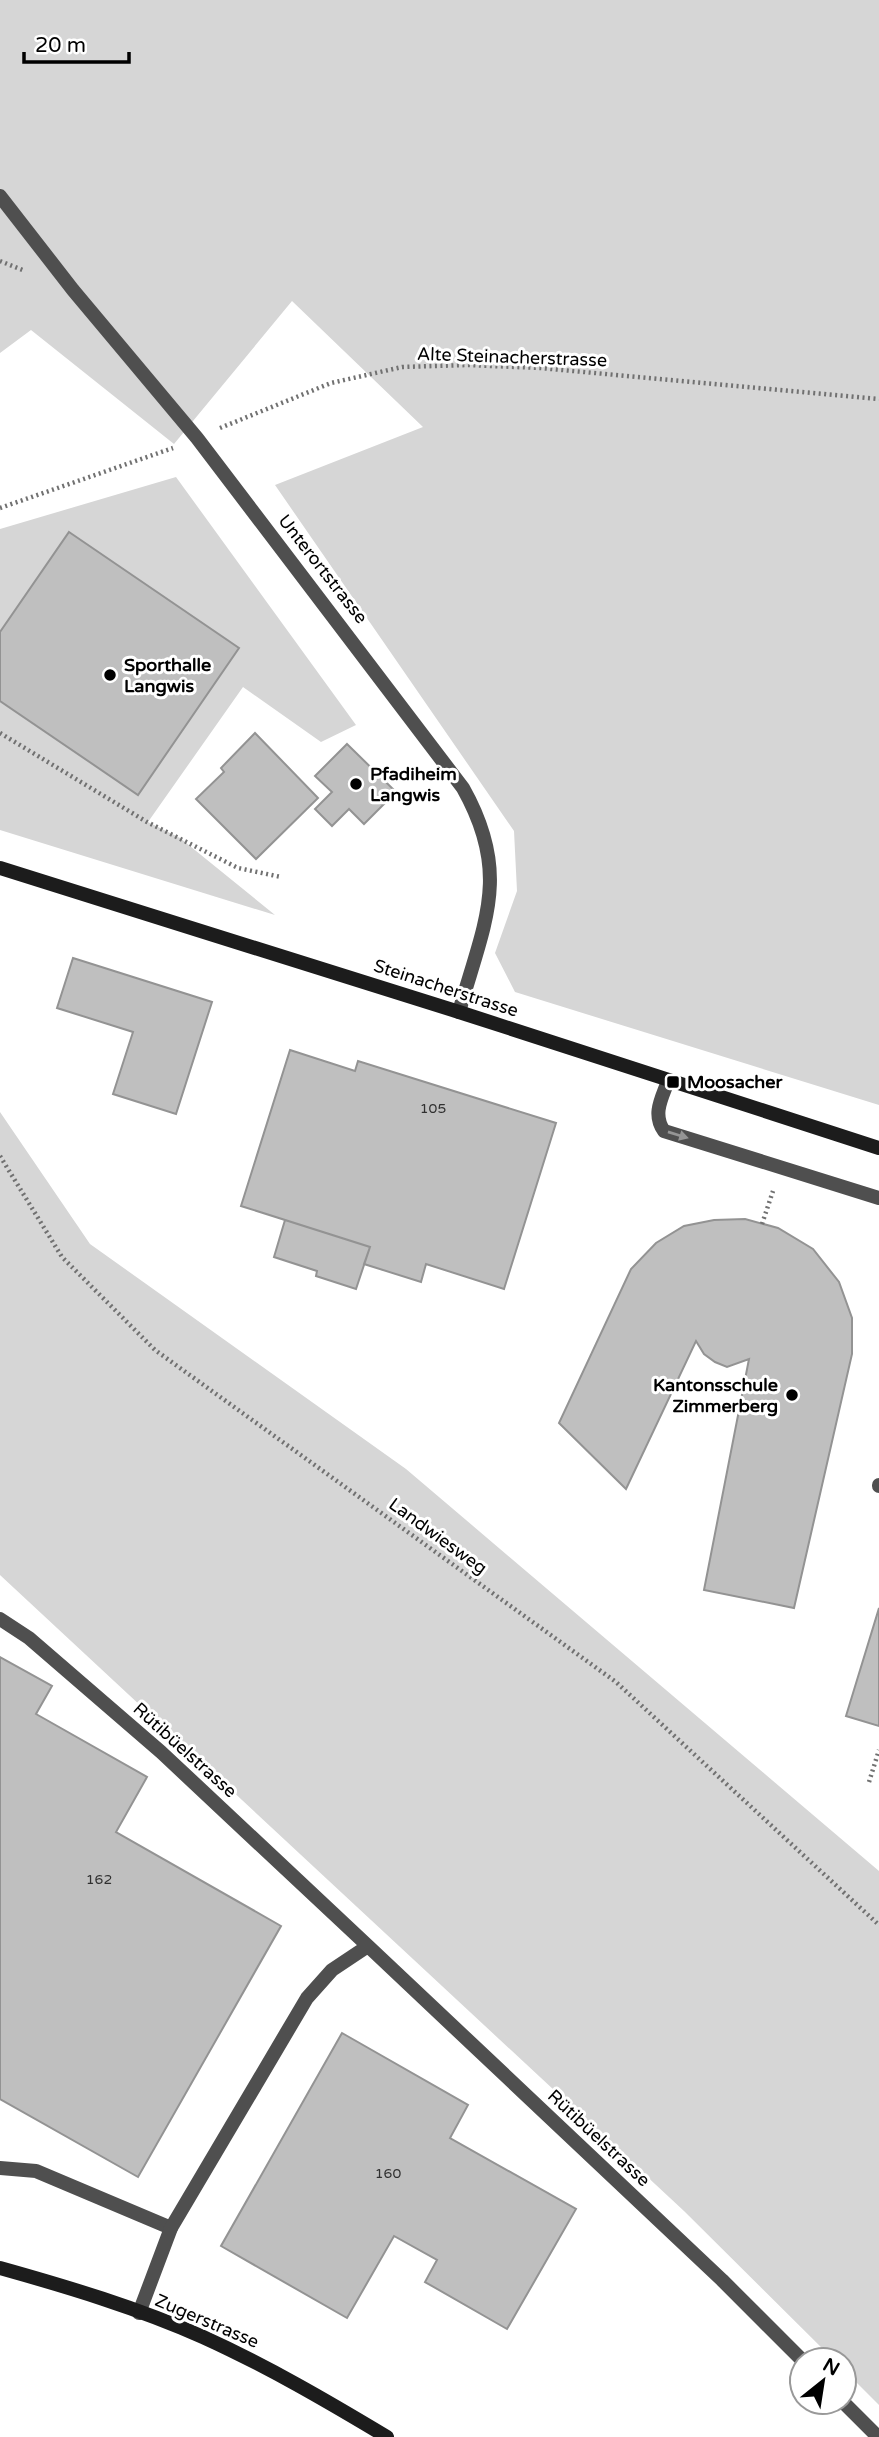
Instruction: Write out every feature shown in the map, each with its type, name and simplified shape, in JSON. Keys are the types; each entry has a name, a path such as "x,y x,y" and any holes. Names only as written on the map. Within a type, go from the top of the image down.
{"street":[{"name":"Unterortstrasse","path":"0,196 197,438 463,788 477,812 490,858 491,884 487,915 459,1012"},
{"name":"Steinacherstrasse","path":"0,867 879,1148"},
{"path":"668,1081 658,1109 658,1122 664,1131 879,1198"},
{"name":"Rütibüelstrasse","path":"0,1619 29,1638 161,1752 712,2271 788,2346"},
{"path":"139,2313 171,2228 307,1998 332,1970 368,1946"},
{"path":"0,2168 36,2171 171,2228"},
{"name":"Zugerstrasse","path":"0,2268 49,2281 201,2337 324,2399 387,2437"},
{"path":"857,2416 878,2437"}],"path":[{"name":"Alte Steinacherstrasse","path":"0,508 158,455 331,383 402,367 468,365 540,368 879,400"},
{"path":"0,733 147,822 238,868 281,877"},
{"name":"Landwiesweg","path":"0,1156 62,1258 155,1350 616,1682 879,1925"},
{"path":"869,1782 879,1749"}],"shaded area":[{"path":"0,0 879,0 879,1105 515,992 495,953 517,891 514,831 275,485 423,427 292,301 174,444 31,330 0,353"},
{"path":"176,477 356,725 321,742 243,687 148,822 180,838 275,915 0,830 0,529"},
{"path":"0,1112 90,1244 406,1469 879,1871 879,2405 858,2384 858,2346 820,2346 684,2211 0,1575"}],"building":[{"name":"Sporthalle Langwis","path":"69,532 239,648 138,795 0,701 0,632"},
{"path":"255,733 318,798 256,859 196,799 224,772 221,768"},
{"name":"Pfadiheim Langwis","path":"347,744 396,792 364,824 349,809 332,826 315,809 332,792 315,776"},
{"path":"73,958 212,1002 176,1114 113,1094 133,1032 57,1008"},
{"path":"290,1050 355,1071 358,1061 556,1123 504,1289 426,1264 421,1282 364,1264 370,1247 241,1206"},
{"name":"Kantonsschule Zimmerberg","path":"745,1219 778,1228 813,1249 839,1282 852,1318 852,1354 794,1608 704,1590 749,1359 727,1367 704,1354 696,1341 626,1489 559,1423 631,1269 656,1243 684,1226 714,1220"},
{"path":"285,1220 370,1247 356,1289 316,1276 317,1271 274,1257"},
{"path":"879,1608 879,1726 846,1716"},
{"path":"0,1657 52,1686 36,1714 147,1777 116,1832 281,1926 138,2177 0,2099"},
{"path":"342,2033 468,2105 450,2138 576,2209 507,2329 425,2282 437,2260 394,2236 347,2318 221,2246"}],"place":[{"name":"Sporthalle Langwis","path":"110,675"},
{"name":"Pfadiheim Langwis","path":"356,784"},
{"name":"Moosacher","path":"673,1082"},
{"name":"Kantonsschule Zimmerberg","path":"792,1395"}]}
